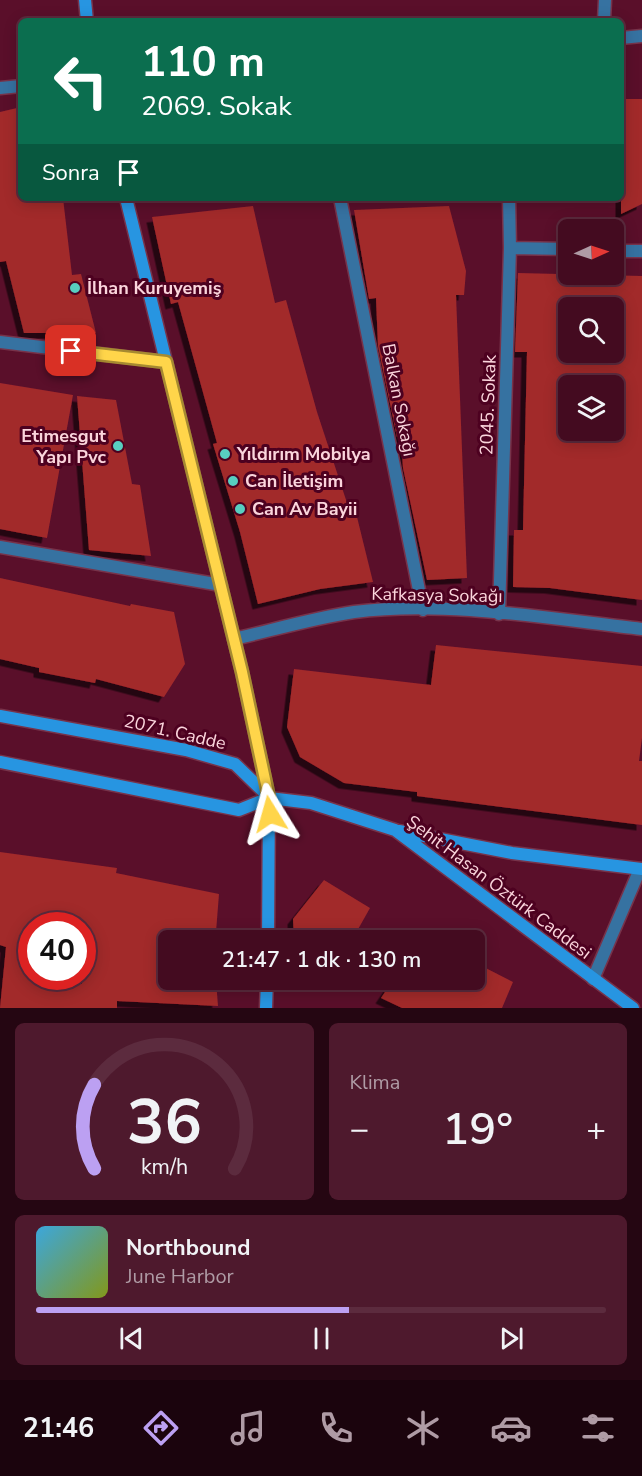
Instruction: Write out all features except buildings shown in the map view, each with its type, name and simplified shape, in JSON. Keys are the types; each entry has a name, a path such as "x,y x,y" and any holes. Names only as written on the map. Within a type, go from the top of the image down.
{"street":[{"path":"85,0 87,18"},
{"path":"604,18 605,0"},
{"path":"624,38 642,36"},
{"path":"0,88 18,86"},
{"path":"127,201 234,639 269,798 268,930"},
{"name":"Balkan Sokağı","path":"341,201 423,610"},
{"name":"2045. Sokak","path":"499,614 510,248 509,201"},
{"path":"510,248 558,249"},
{"path":"624,250 642,251"},
{"path":"0,342 166,362"},
{"path":"0,547 221,585"},
{"name":"Kafkasya Sokağı","path":"234,639 354,612 423,610 499,614 642,629"},
{"name":"2071. Cadde","path":"0,716 186,750 235,765 269,798"},
{"path":"0,762 239,810 269,798"},
{"name":"Şehit Hasan Öztürk Caddesi","path":"269,798 311,804 395,830 633,1008"},
{"path":"395,830 512,853 641,869 593,979"},
{"path":"266,1008 267,990"}],"place":[{"name":"İlhan Kuruyemiş","path":"75,288"},
{"name":"Etimesgut Yapı Pvc","path":"118,446"},
{"name":"Yıldırım Mobilya","path":"225,454"},
{"name":"Can İletişim","path":"233,481"},
{"name":"Can Av Bayii","path":"240,509"}],"route":[{"path":"71,351 166,362 242,672 269,798 270,814"}]}
